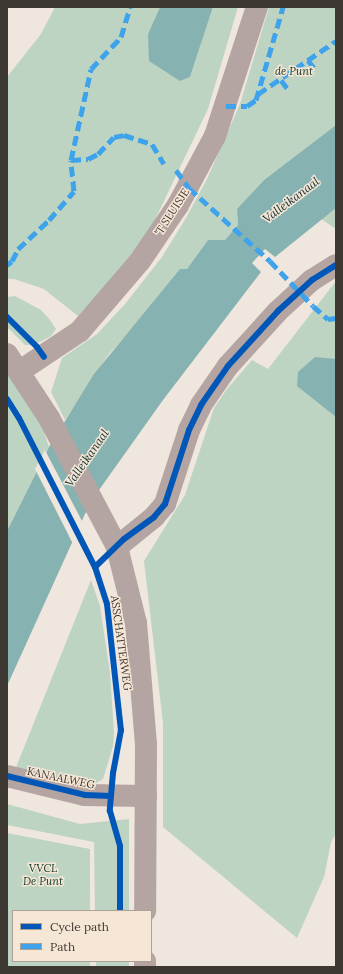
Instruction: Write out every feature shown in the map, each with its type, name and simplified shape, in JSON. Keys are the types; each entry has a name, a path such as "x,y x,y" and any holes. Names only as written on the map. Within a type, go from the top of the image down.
{"street":[{"name":"'T SLUISJE","path":"13,363 80,331 140,261 178,205 215,136 257,7"},
{"path":"117,547 154,517 165,504 189,430 201,405 228,366 278,311 312,280 336,265"},
{"name":"ASSCHATTERWEG","path":"13,363 49,418 117,547 136,623 146,744 145,910"},
{"name":"KANAALWEG","path":"7,776 85,795 146,796"}],"green space":[{"path":"55,7 160,7 148,34 190,77 213,7 238,7 208,109 151,228 115,279 78,316 44,289 14,279 7,279 7,77 41,34"},
{"name":"de Punt","path":"269,7 336,7 336,125 264,180 237,209 238,225 225,240 208,240 187,269 109,354 65,420 51,392 62,358 97,334 125,304 162,257 186,218 207,179 240,104"},
{"path":"336,208 336,229 321,219"},
{"path":"336,281 336,834 331,842 324,877 297,938 163,827 163,723 144,561 185,495 214,408 227,389 252,360 268,369"},
{"path":"15,296 41,310 50,320 56,329 51,336 34,345 25,345 7,327 7,297"},
{"path":"7,372 39,417 49,447 7,531"},
{"path":"91,580 100,606 110,673 114,733 113,746 103,779 93,785 69,783 15,770"},
{"path":"7,804 80,824 129,819 129,910 95,910 94,842 7,825"},
{"name":"VVCL De Punt","path":"7,833 90,849 90,910 12,910 12,962 90,962 90,967 7,967"},
{"path":"96,962 129,962 129,967 96,967"}],"water":[{"path":"160,7 213,7 190,77 180,81 149,61 148,34"},
{"name":"Valleikanaal","path":"336,125 336,208 275,257 265,249 252,263 261,272 163,400 99,490 85,514 7,686 7,531 49,447 94,374 180,269 187,269 208,240 225,240 238,225 237,209 264,180"},
{"path":"315,357 336,359 336,417 297,386 298,372"}],"pier":[{"path":"45,450 83,523 73,544 35,469"}],"marked path":[{"path":"7,265 12,261 18,249 49,220 74,191 71,160 91,69 121,37 130,7"},
{"path":"226,106 247,106 256,100 283,7"},
{"path":"258,94 336,41"},
{"path":"308,60 314,68"},
{"path":"281,80 287,88"},
{"path":"71,160 88,159 98,154 114,137 124,135 152,144 164,164"},
{"path":"176,170 189,188 270,261 313,306 328,319 336,318"}],"cycle path":[{"path":"95,567 124,539 154,517 165,504 189,430 201,405 228,366 278,311 312,280 336,265"},
{"path":"7,317 37,347 44,357"},
{"path":"7,399 19,418 95,567 107,604 121,730 113,773 110,811 120,846 120,910"},
{"path":"7,776 85,795 111,796"}]}
